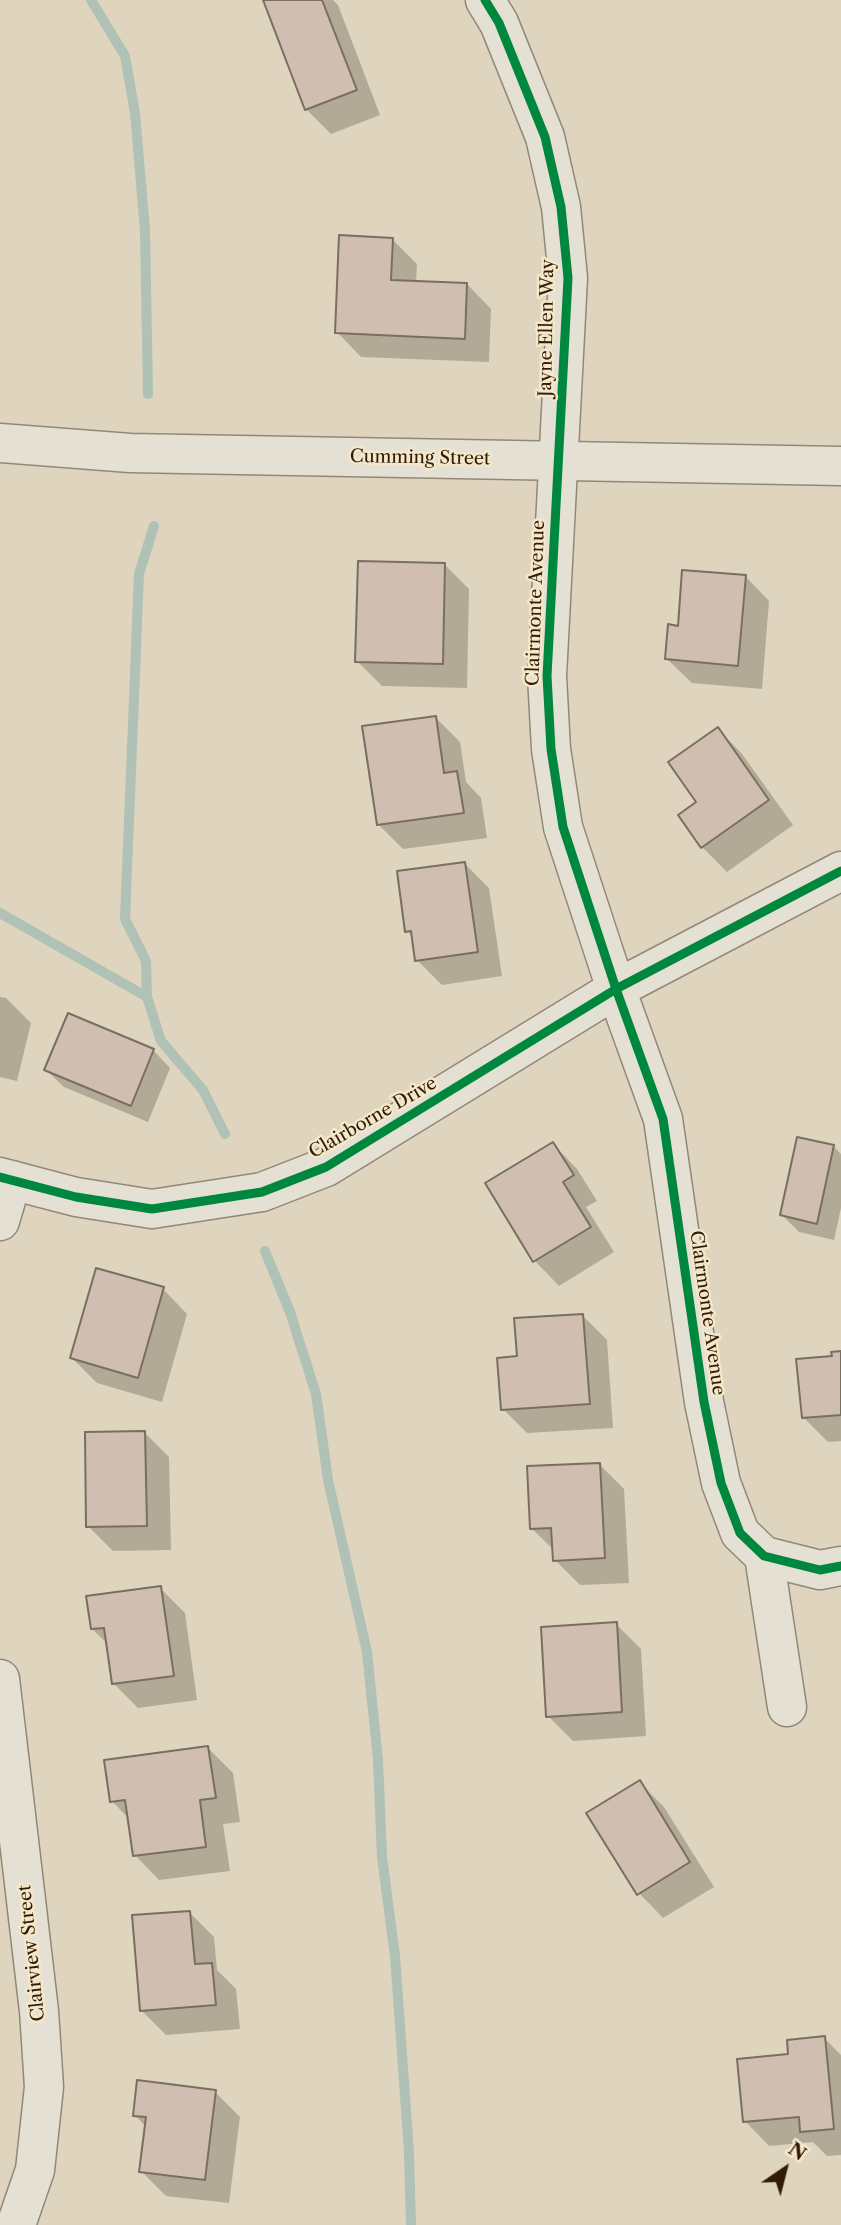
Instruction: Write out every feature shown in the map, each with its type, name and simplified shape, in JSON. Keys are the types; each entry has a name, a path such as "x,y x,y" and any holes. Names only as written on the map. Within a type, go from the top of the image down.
{"street":[{"name":"Jayne Ellen Way","path":"485,0 499,23 545,137 561,207 568,278 558,461"},
{"name":"Cumming Street","path":"0,443 130,453 841,466"},
{"name":"Clairmonte Avenue","path":"558,461 547,676 551,749 563,827 616,989 663,1119 704,1402 721,1483 740,1533 764,1556"},
{"path":"616,989 841,871"},
{"name":"Clairborne Drive","path":"6,1178 76,1197 152,1209 262,1192 326,1167 616,989"},
{"path":"0,1221 6,1178"},
{"path":"787,1707 764,1556 820,1570 841,1566"},
{"name":"Clairview Street","path":"0,1678 39,2011 44,2087 35,2170 16,2225"}],"building":[{"path":"263,0 322,0 357,90 305,110"},
{"path":"339,235 393,238 391,280 467,283 465,339 335,333"},
{"path":"358,561 445,563 443,664 355,662"},
{"path":"682,570 746,575 738,666 665,659 668,624 678,626"},
{"path":"436,716 444,773 457,771 464,813 377,825 362,726"},
{"path":"718,727 769,800 701,848 678,815 696,802 668,762"},
{"path":"465,862 478,952 415,961 411,931 405,932 397,871"},
{"path":"68,1013 154,1049 131,1106 44,1070"},
{"path":"797,1137 834,1145 817,1224 780,1215"},
{"path":"553,1142 574,1175 563,1182 591,1227 533,1262 485,1183"},
{"path":"96,1268 164,1287 138,1378 70,1358"},
{"path":"583,1314 590,1404 501,1410 497,1358 517,1356 514,1318"},
{"path":"841,1351 841,1415 802,1418 796,1359 832,1356 831,1352"},
{"path":"145,1431 147,1526 86,1527 85,1432"},
{"path":"600,1463 605,1558 553,1561 551,1528 530,1529 527,1466"},
{"path":"161,1586 174,1676 112,1684 104,1628 91,1629 86,1596"},
{"path":"617,1622 622,1712 546,1717 541,1627"},
{"path":"208,1746 216,1798 200,1800 206,1847 133,1856 125,1800 110,1802 104,1760"},
{"path":"640,1780 690,1862 637,1895 586,1813"},
{"path":"190,1911 195,1964 212,1963 216,2005 140,2011 132,1915"},
{"path":"825,2036 834,2129 800,2132 799,2117 743,2122 737,2059 788,2054 787,2040"},
{"path":"137,2080 216,2090 205,2180 139,2172 146,2117 133,2116"}],"waterway":[{"path":"91,0 125,56 135,113 145,230 148,394"},
{"path":"154,526 139,574 125,919 146,961 147,997 161,1041 203,1090 225,1134"},
{"path":"0,913 147,997"},
{"path":"265,1251 290,1312 316,1394 328,1480 367,1652 378,1760 382,1857 395,1956 409,2153 411,2225"}],"cycle path":[{"path":"485,0 499,23 545,137 561,207 568,278 547,676 551,749 563,827 616,989 663,1119 704,1402 721,1483 740,1533 764,1556 820,1570 841,1566"},
{"path":"0,1177 76,1197 152,1209 262,1192 326,1167 616,989 841,871"}]}
